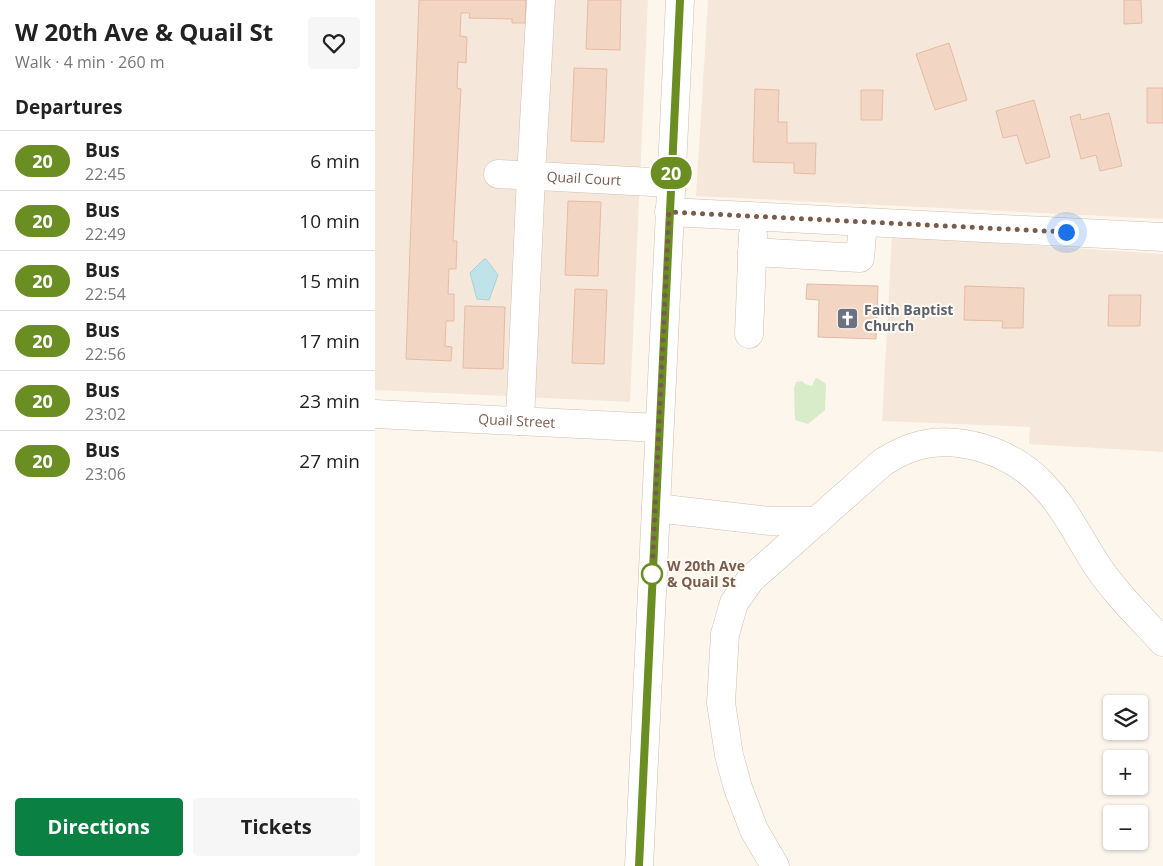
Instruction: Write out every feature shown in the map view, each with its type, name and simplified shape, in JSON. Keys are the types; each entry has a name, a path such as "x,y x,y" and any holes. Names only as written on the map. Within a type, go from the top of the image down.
{"street":[{"path":"520,421 541,0"},
{"path":"639,866 679,0"},
{"name":"Quail Court","path":"498,174 671,183"},
{"path":"669,212 1163,237"},
{"path":"749,334 754,216"},
{"path":"752,252 860,258 863,222"},
{"name":"Quail Street","path":"375,414 659,428"},
{"path":"775,866 754,830 738,788 729,755 721,703 725,634 735,603 747,585 883,462 914,446 930,443 967,444 985,448 1027,470 1043,485 1061,507 1098,567 1111,584 1163,642"},
{"path":"655,508 770,521 817,521"}],"shaded area":[{"path":"375,0 648,0 630,402 375,390"},
{"path":"708,0 1163,0 1163,219 696,196"},
{"path":"892,236 1163,254 1163,452 1029,444 1030,427 882,421"}],"green space":[{"path":"817,378 826,384 825,410 808,424 795,420 794,388 796,382 802,381 812,386"}],"water":[{"path":"486,259 498,275 489,300 477,299 470,273"}],"building":[{"path":"419,0 526,0 525,23 512,23 512,19 469,18 470,13 461,13 460,36 467,37 466,63 458,62 457,88 461,89 453,241 457,241 456,269 449,269 448,294 454,294 454,321 446,321 445,346 452,347 451,361 406,359"},
{"path":"588,0 621,0 620,50 586,49"},
{"path":"1124,0 1141,0 1142,23 1124,24"},
{"path":"949,43 967,100 935,110 916,54"},
{"path":"574,68 607,69 604,142 571,141"},
{"path":"1147,88 1163,88 1163,123 1147,123"},
{"path":"755,89 779,90 778,122 787,122 787,143 816,143 815,174 794,173 794,163 753,162"},
{"path":"861,90 883,90 882,120 861,120"},
{"path":"1034,100 1050,157 1026,164 1017,135 1003,138 996,111"},
{"path":"1109,113 1122,166 1100,171 1096,155 1081,159 1070,117 1080,114 1081,120"},
{"path":"568,201 601,202 598,276 565,275"},
{"name":"Faith Baptist Church","path":"807,284 878,286 876,339 818,337 819,300 806,299"},
{"path":"965,286 1024,288 1023,328 1002,328 1003,321 964,320"},
{"path":"575,289 607,290 604,364 572,363"},
{"path":"1109,295 1141,295 1140,326 1108,326"},
{"path":"465,306 505,307 503,369 463,368"}],"bus line":[{"name":"20","path":"639,866 680,0"}],"place":[{"name":"Faith Baptist Church","path":"848,318"},
{"name":"W 20th Ave & Quail St","path":"652,574"}],"route":[{"path":"652,574 669,212 1066,232"}]}
